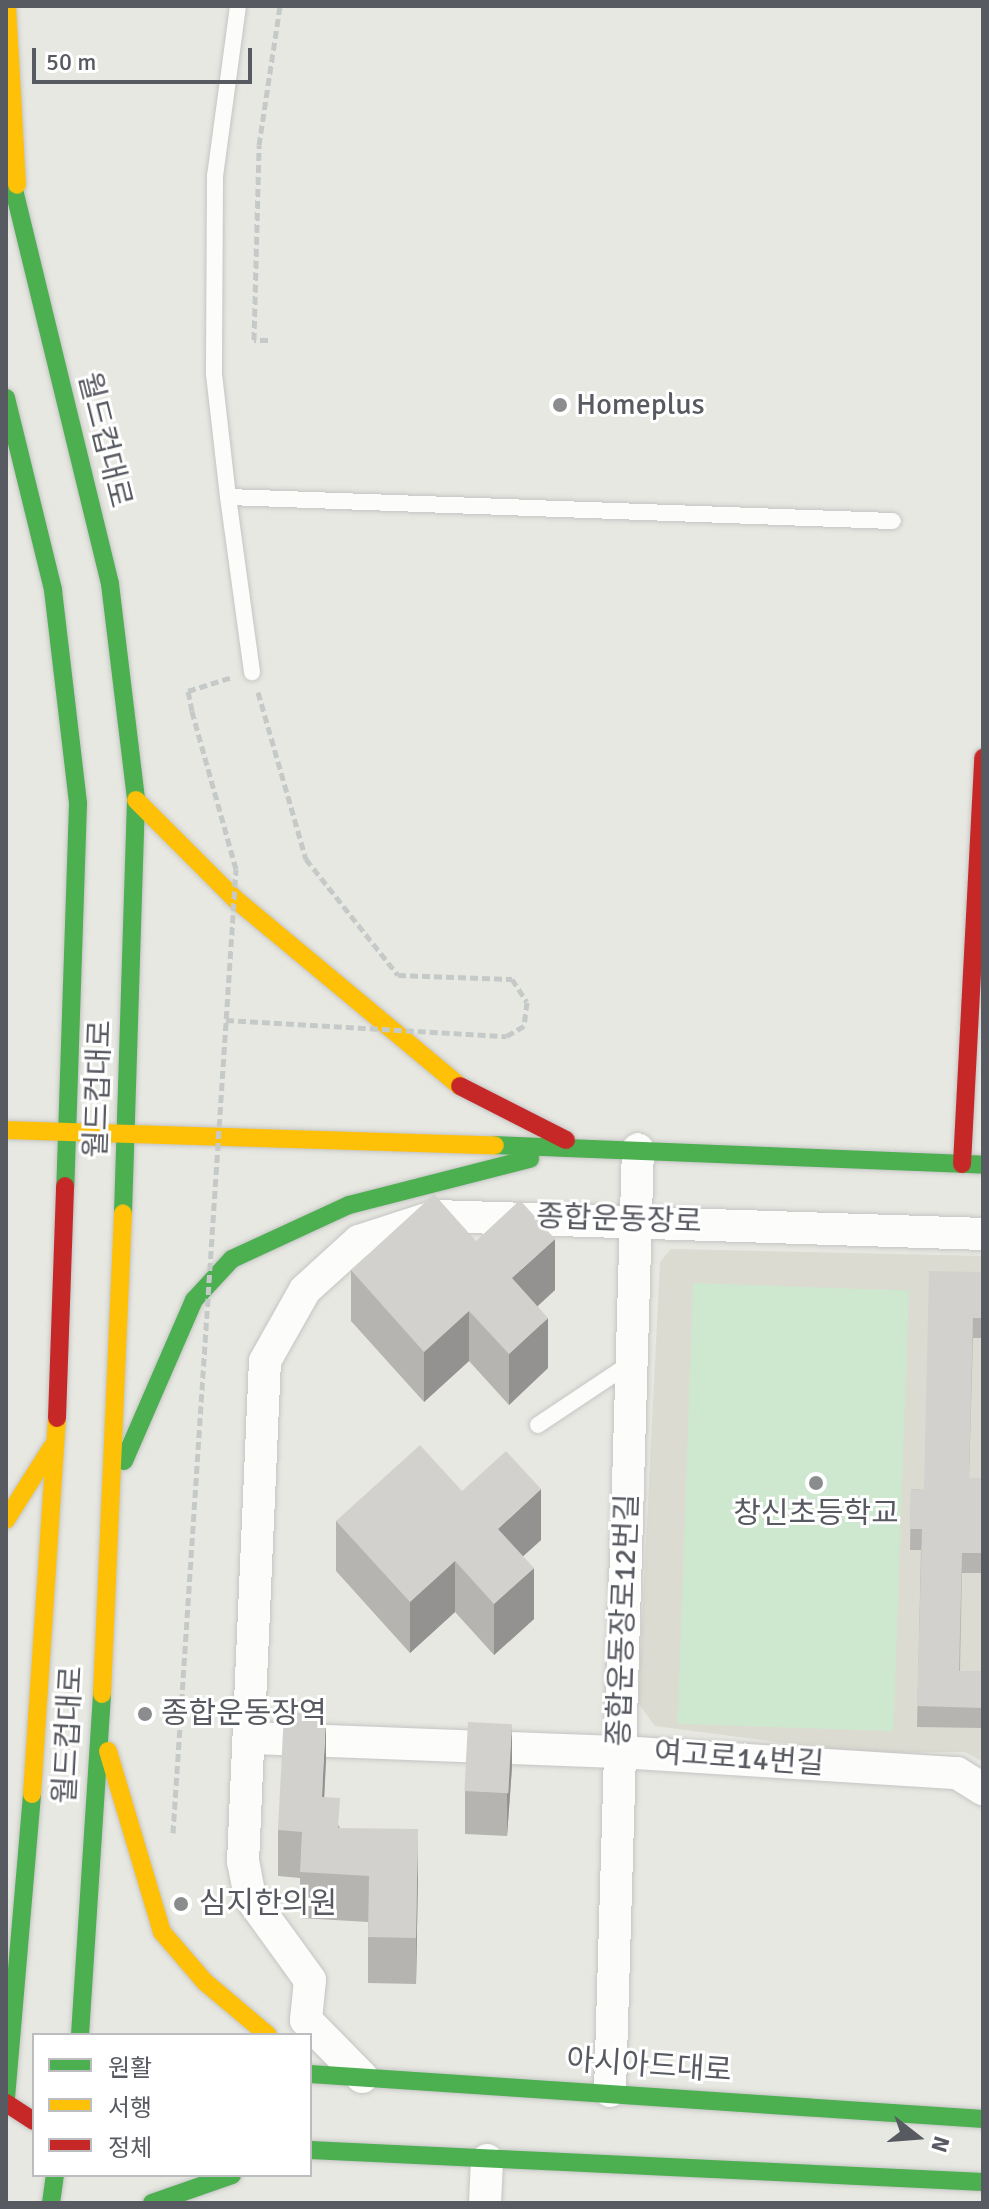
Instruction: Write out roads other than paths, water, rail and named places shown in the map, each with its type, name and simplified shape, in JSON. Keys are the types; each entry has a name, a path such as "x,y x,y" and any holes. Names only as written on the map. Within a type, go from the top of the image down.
{"main road":[{"path":"7,6 17,204"},
{"name":"월드컵대로","path":"6,157 110,584 136,800 115,1481 80,2033"},
{"name":"월드컵대로","path":"6,398 53,590 78,804 56,1442 6,2101"},
{"path":"962,1164 983,758"},
{"path":"136,800 234,898 462,1088 579,1147"},
{"path":"6,1130 638,1149 983,1165"},
{"path":"115,1481 194,1300 232,1259 349,1205 579,1147"},
{"path":"6,1520 56,1442"},
{"path":"98,1712 146,1891 162,1932 205,1982 266,2033"},
{"path":"312,2058 362,2077"},
{"path":"10,2060 32,2060"},
{"name":"아시아드대로","path":"312,2074 610,2091 983,2119"},
{"path":"6,2101 32,2120"},
{"path":"312,2150 983,2182"},
{"path":"312,2160 354,2153"},
{"path":"51,2203 55,2177"},
{"path":"152,2203 200,2182 223,2177"}],"street":[{"name":"종합운동장로12번길","path":"610,2091 638,1149"},
{"name":"종합운동장로","path":"362,2077 306,2020 310,1980 250,1897 243,1862 265,1361 305,1290 359,1241 436,1216 636,1219 983,1234"},
{"name":"여고로14번길","path":"250,1738 620,1752 957,1773 983,1789"},
{"path":"485,2203 487,2160"}],"lane":[{"path":"238,6 215,176 214,374 252,672"},
{"path":"228,497 893,521"},
{"path":"538,1425 631,1363"}],"place":[{"name":"Homeplus","path":"560,405"},
{"name":"창신초등학교","path":"816,1483"},
{"name":"종합운동장역","path":"145,1714"},
{"name":"심지한의원","path":"181,1904"}]}
